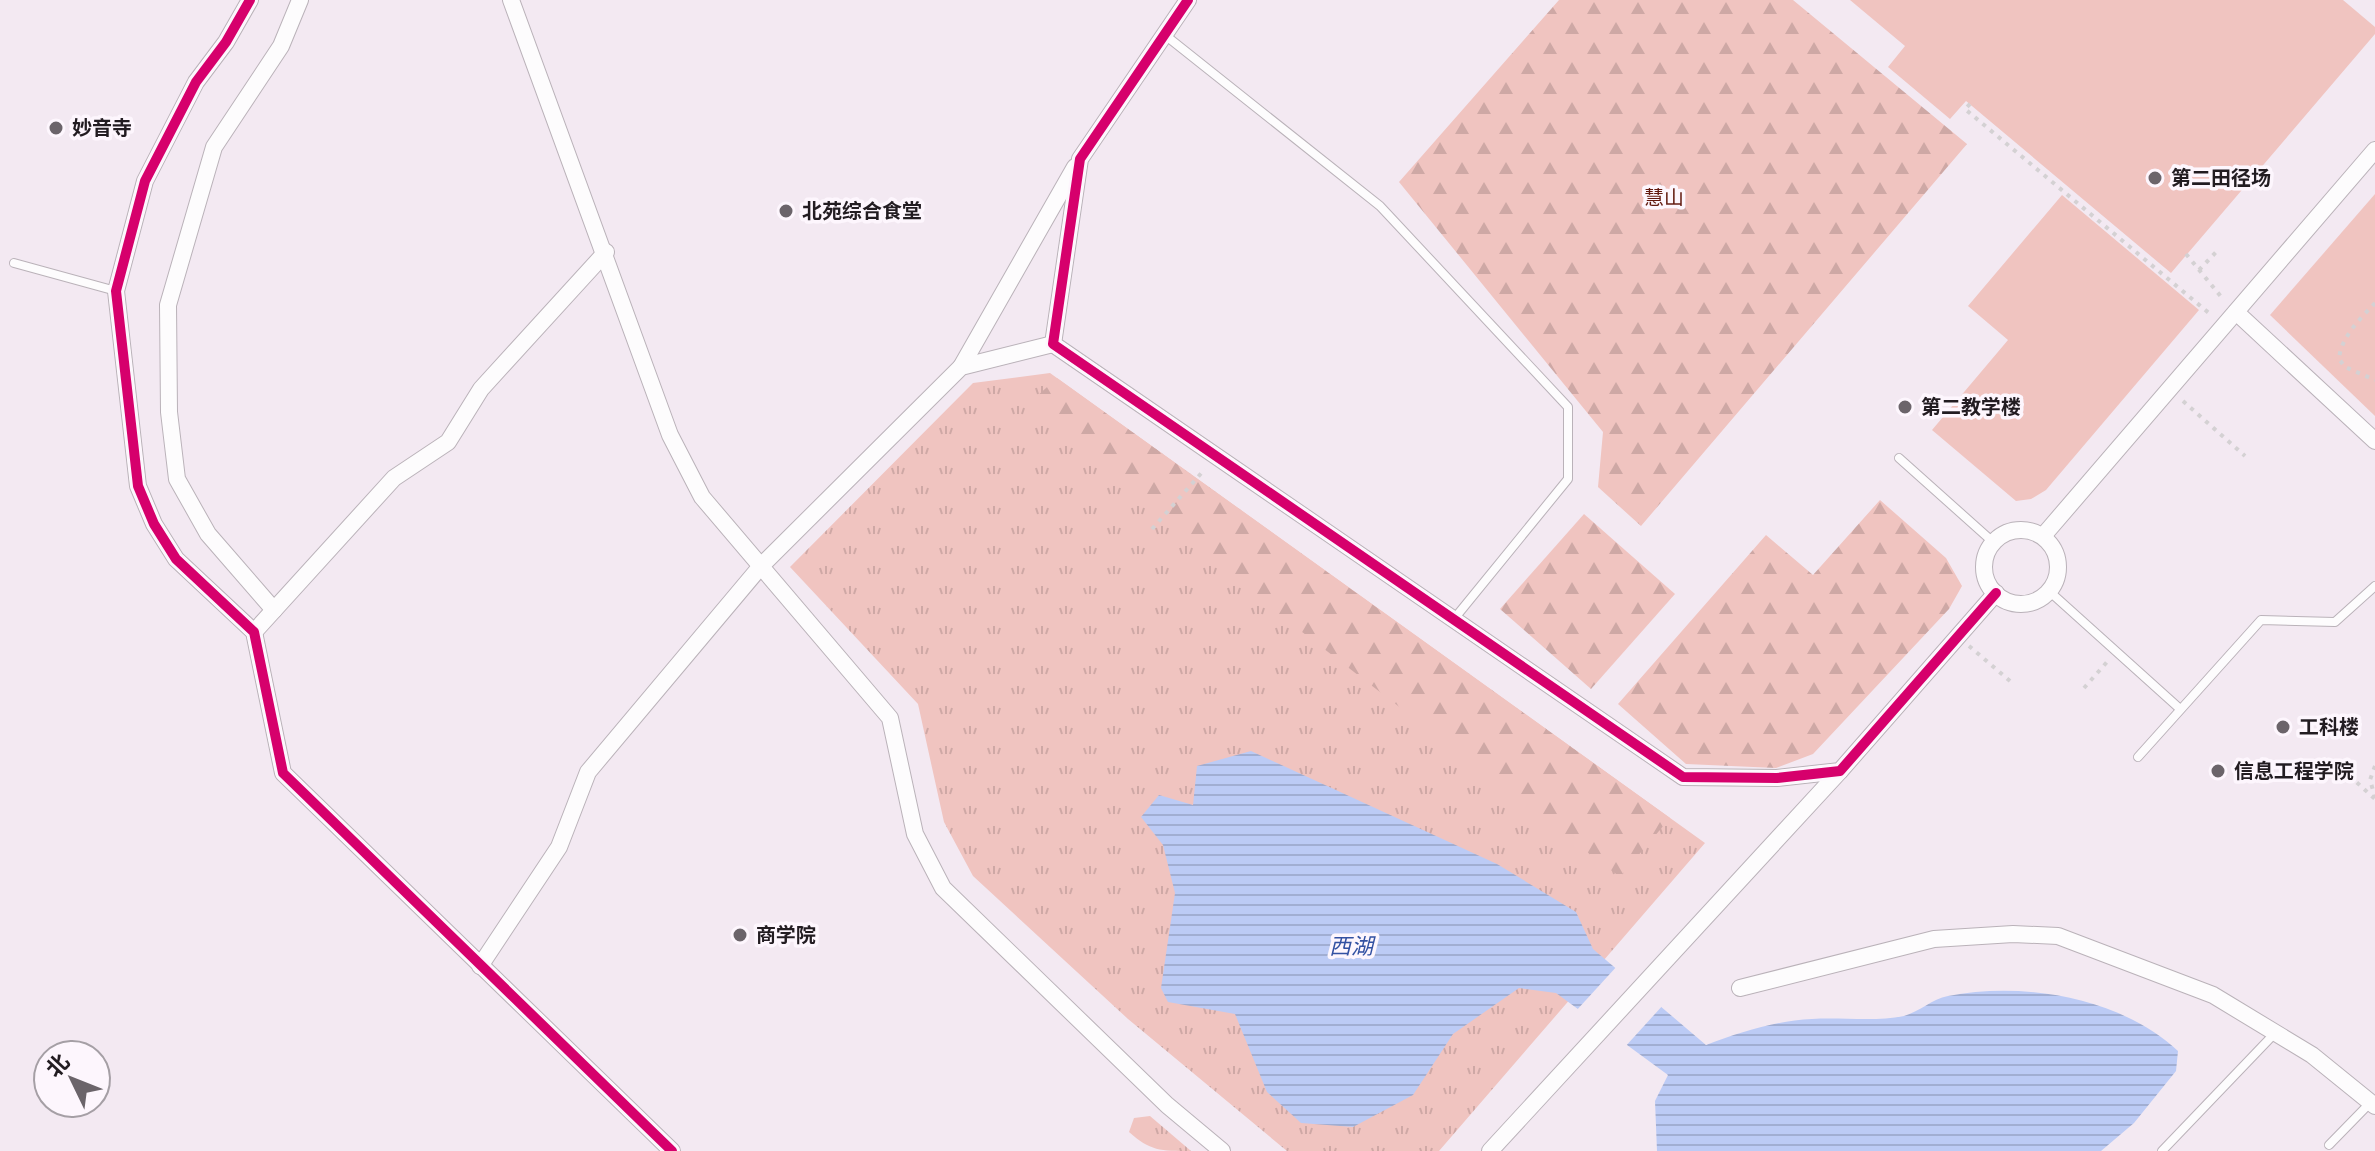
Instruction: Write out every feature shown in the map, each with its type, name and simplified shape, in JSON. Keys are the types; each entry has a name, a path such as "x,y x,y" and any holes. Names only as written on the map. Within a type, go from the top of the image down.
{"street":[{"path":"250,0 226,42 196,82 145,181 116,291 138,486 154,524 176,559 254,632 283,773 672,1151"},
{"path":"274,610 208,534 177,479 169,412 168,305 214,147 281,46 300,0"},
{"path":"511,0 606,252 670,435 702,497 890,718 915,834 943,888 1167,1105 1222,1151"},
{"path":"480,966 559,847 588,772 761,566 961,367 1080,159 1188,0"},
{"path":"2043,536 2375,150"},
{"path":"1053,344 1080,159"},
{"path":"254,632 394,478 448,442 481,389 606,252"},
{"path":"2236,312 2375,441"},
{"path":"961,367 1053,344 1683,777 1777,778 1840,771"},
{"path":"2021,530 2043,536 2057,556 2056,581 2049,591 2029,603 2005,600 1996,593 1985,575 1993,542 2021,530"},
{"path":"1490,1151 1840,771 1996,593"},
{"path":"1740,988 1934,939 2013,934 2058,936 2213,995 2277,1032 2373,1104"}],"lane":[{"path":"1165,34 1380,206 1568,407 1568,479 1454,619"},
{"path":"14,263 116,291"},
{"path":"1899,458 1993,542"},
{"path":"2138,757 2261,620 2335,622 2375,586"},
{"path":"2049,591 2179,708"},
{"path":"2162,1151 2277,1032"},
{"path":"2329,1145 2373,1104"}],"path":[{"path":"1970,104 1965,109 2210,314"},
{"path":"2199,270 2218,250"},
{"path":"2186,254 2236,312"},
{"path":"2375,303 2355,325 2340,349 2339,359 2355,373 2375,380"},
{"path":"2181,399 2245,456"},
{"path":"1152,529 1205,469"},
{"path":"1959,636 2010,681"},
{"path":"2084,688 2116,651"},
{"path":"2375,766 2370,780 2375,798"},
{"path":"2342,769 2375,798"}],"green space":[{"name":"慧山","path":"1559,0 1793,0 1967,144 1641,526 1598,487 1603,432 1399,182"},
{"name":"第二田径场","path":"1850,0 2343,0 2375,27 2375,34 2171,273 1966,101 1950,119 1888,67 1905,46"},
{"path":"2375,194 2375,416 2270,315"},
{"path":"2062,195 2199,310 2046,490 2031,499 2016,501 1932,430 2008,340 1968,306"},
{"path":"1050,373 1705,843 1439,1151 1287,1151 1128,1019 973,876 944,822 918,704 790,567 973,383"},
{"path":"1057,378 1670,818 1620,877 1201,554 1035,398"},
{"path":"1880,500 1946,558 1962,586 1949,609 1813,754 1776,768 1686,764 1618,704 1766,535 1813,575"},
{"path":"1584,514 1675,594 1591,689 1500,609"},
{"path":"1150,1116 1191,1151 1156,1149 1129,1132 1134,1118"}],"water":[{"name":"西湖","path":"1251,751 1497,864 1576,912 1593,949 1706,1045 1784,1022 1893,1018 1910,1014 1948,996 2008,991 2070,998 2129,1018 2178,1051 2176,1071 2134,1123 2101,1151 1657,1151 1655,1101 1668,1075 1556,993 1519,988 1453,1034 1413,1095 1353,1127 1301,1123 1267,1092 1235,1014 1168,1002 1161,988 1175,893 1163,845 1141,817 1159,795 1193,805 1197,766"}],"pier":[{"path":"1618,965 1664,1004 1624,1048 1575,1012"}],"cycle path":[{"path":"250,0 226,42 196,82 145,181 116,291 138,486 154,524 176,559 254,632 283,773 672,1151"},
{"path":"1188,0 1080,159 1053,344 1683,777 1777,778 1840,771 1996,593"}],"place":[{"name":"妙音寺","path":"56,128"},
{"name":"第二田径场","path":"2155,178"},
{"name":"北苑综合食堂","path":"786,211"},
{"name":"第二教学楼","path":"1905,407"},
{"name":"工科楼","path":"2283,727"},
{"name":"信息工程学院","path":"2218,771"},
{"name":"商学院","path":"740,935"}]}
